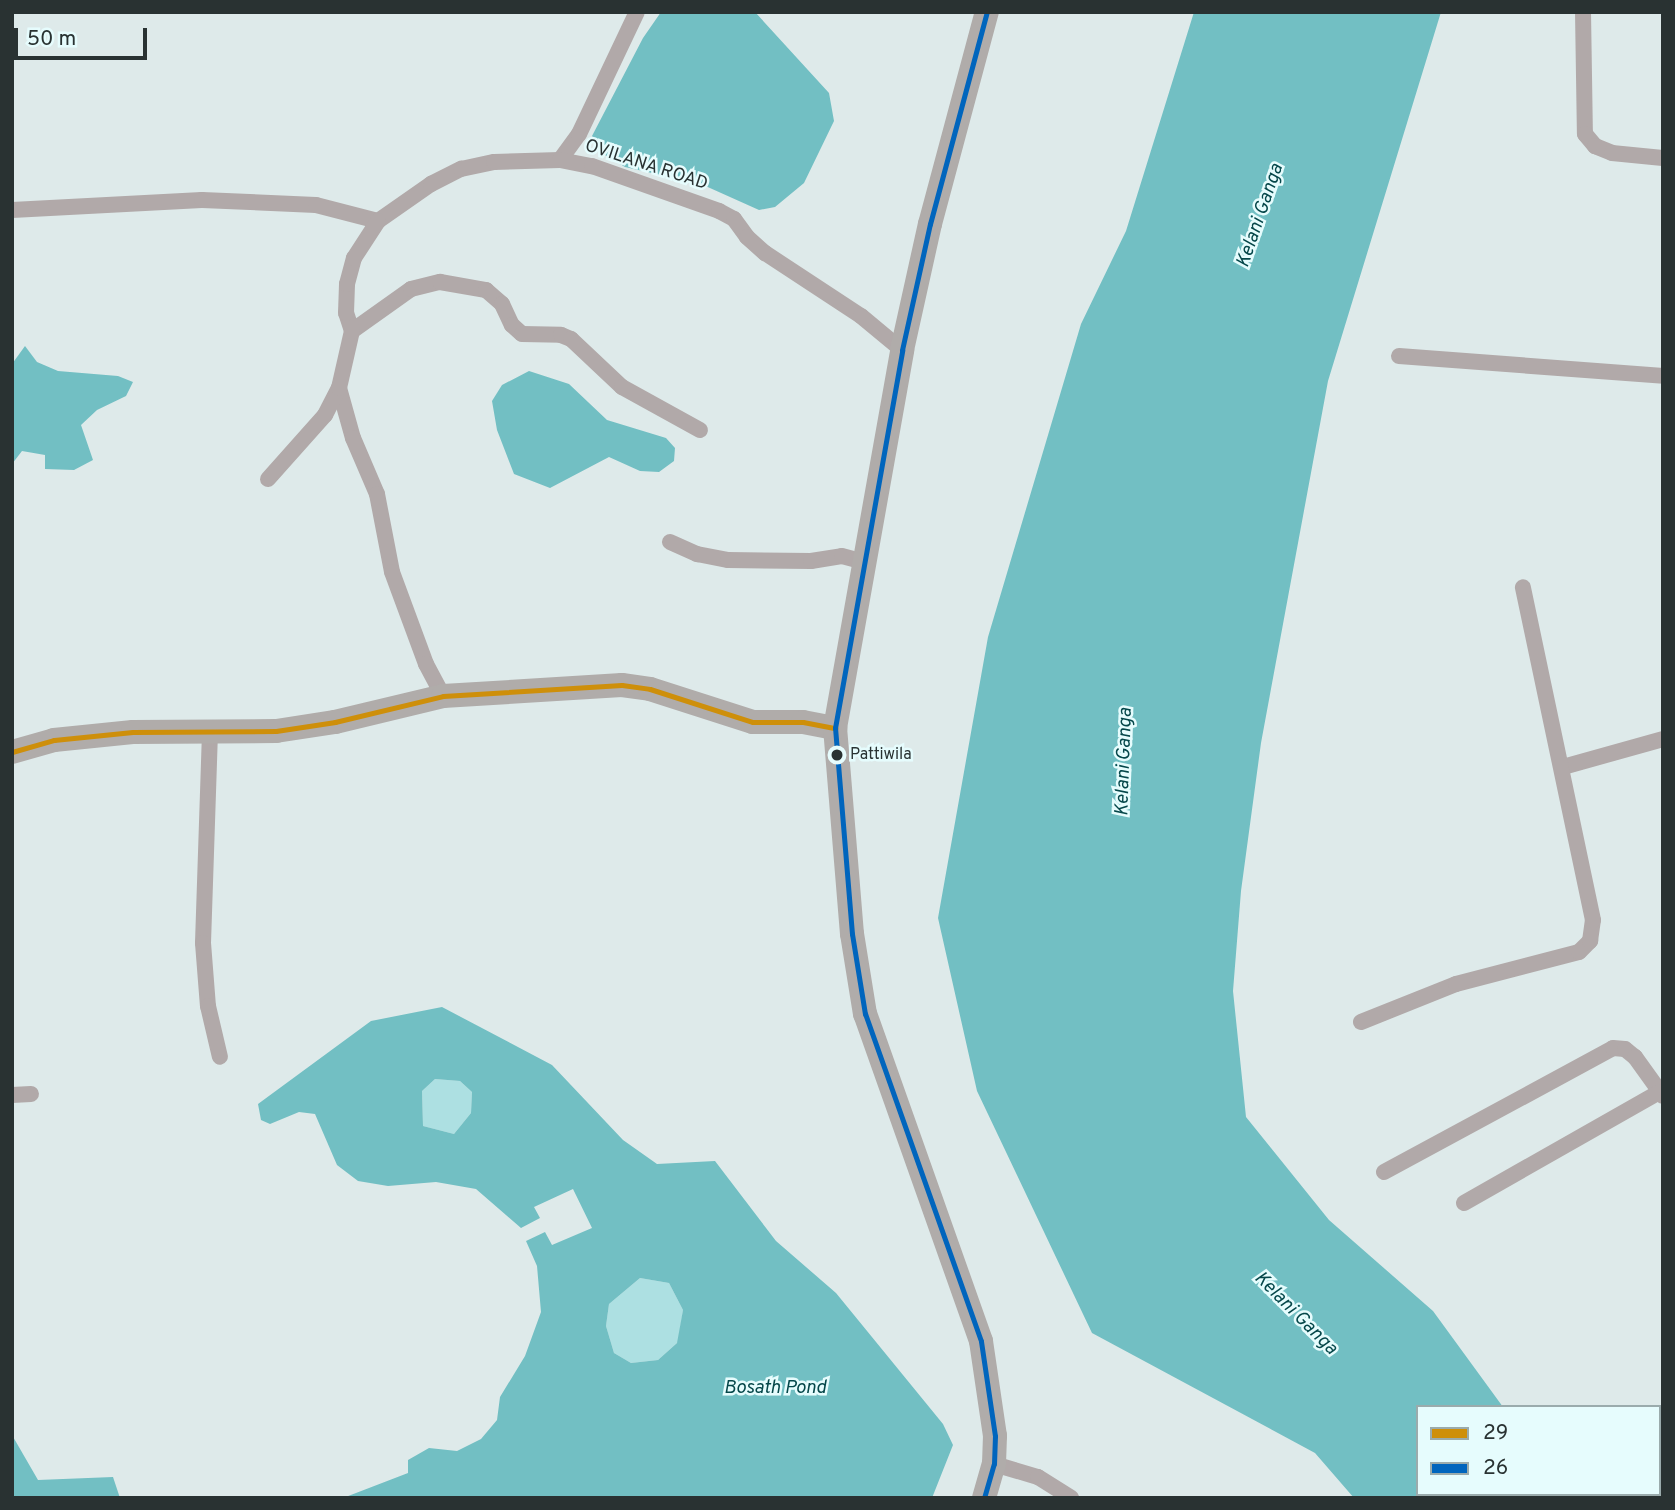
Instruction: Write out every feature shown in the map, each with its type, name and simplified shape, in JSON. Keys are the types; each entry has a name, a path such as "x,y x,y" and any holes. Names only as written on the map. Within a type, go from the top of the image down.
{"main road":[{"path":"984,1498 994,1464 992,1399 981,1341 865,1014 852,934 835,728 848,639 865,562 902,350 930,224 988,12"},
{"path":"12,752 54,740 133,732 276,730 323,723 443,696 622,685 650,690 753,722 803,722 835,728"}],"street":[{"path":"560,160 579,134 637,12"},
{"path":"1583,12 1585,134 1595,146 1612,153 1663,158"},
{"name":"OVILANA ROAD","path":"378,221 431,184 461,169 494,162 560,160 592,166 719,211 734,219 747,237 765,253 860,316 902,350"},
{"path":"12,210 202,200 316,205 378,221 354,258 347,284 346,313 352,331 339,388 325,415 268,479"},
{"path":"352,331 411,289 440,282 486,290 502,304 512,325 522,334 571,339 622,387 700,430"},
{"path":"1399,356 1663,376"},
{"path":"339,388 353,438 377,494 393,572 426,664 443,696"},
{"path":"670,542 697,554 728,560 811,561 842,556 865,562"},
{"path":"1361,1022 1456,984 1579,952 1590,941 1593,920 1563,767 1546,706 1524,587"},
{"path":"210,732 203,943 208,1006 220,1057"},
{"path":"1563,767 1663,739"},
{"path":"1384,1172 1613,1048 1625,1049 1635,1057 1662,1094 1464,1203"},
{"path":"12,1095 31,1094"},
{"path":"994,1464 1038,1477 1071,1498"}],"shaded area":[{"path":"435,1079 460,1081 472,1092 471,1113 454,1134 423,1126 422,1091"},
{"path":"640,1278 669,1283 683,1310 678,1342 658,1360 631,1363 614,1353 606,1326 609,1304"}],"water":[{"path":"661,12 755,12 829,93 834,121 804,183 775,207 759,210 701,184 625,167 600,152 592,136 643,38"},
{"name":"Kelani Ganga","path":"1194,12 1441,12 1328,381 1261,743 1241,891 1233,991 1246,1117 1329,1220 1433,1311 1502,1405 1416,1405 1416,1496 1603,1498 1354,1498 1315,1453 1092,1333 977,1091 938,918 988,637 1081,324 1126,231"},
{"path":"25,346 37,362 58,371 118,376 133,382 126,396 97,410 81,425 93,460 74,470 45,469 45,455 22,451 12,464 12,364"},
{"path":"529,371 569,384 607,420 666,438 675,448 674,461 659,472 640,471 609,457 550,488 514,474 497,430 492,401 502,385"},
{"name":"Bosath Pond","path":"442,1007 552,1065 623,1140 657,1164 715,1161 776,1241 836,1293 943,1424 953,1445 932,1498 343,1498 408,1473 408,1460 429,1448 457,1451 481,1439 497,1420 500,1397 525,1356 541,1312 537,1266 526,1241 545,1232 552,1245 592,1228 573,1189 534,1207 540,1218 521,1228 476,1189 436,1182 388,1186 358,1181 337,1165 315,1114 299,1112 270,1124 261,1120 258,1104 371,1021","holes":["435,1079 460,1081 472,1092 471,1113 454,1134 423,1126 422,1091","640,1278 669,1283 683,1310 677,1343 658,1360 631,1363 614,1353 606,1326 609,1304"]},
{"path":"12,1435 38,1480 113,1477 120,1498 12,1498"}],"transit line":[{"name":"26","path":"984,1498 994,1464 995,1436 981,1341 865,1014 852,934 835,728 902,350 930,224 987,12"},
{"name":"29","path":"12,752 54,740 133,732 276,731 335,722 443,696 622,685 650,689 753,722 803,722 835,728"}],"place":[{"name":"Pattiwila","path":"837,755"}]}
